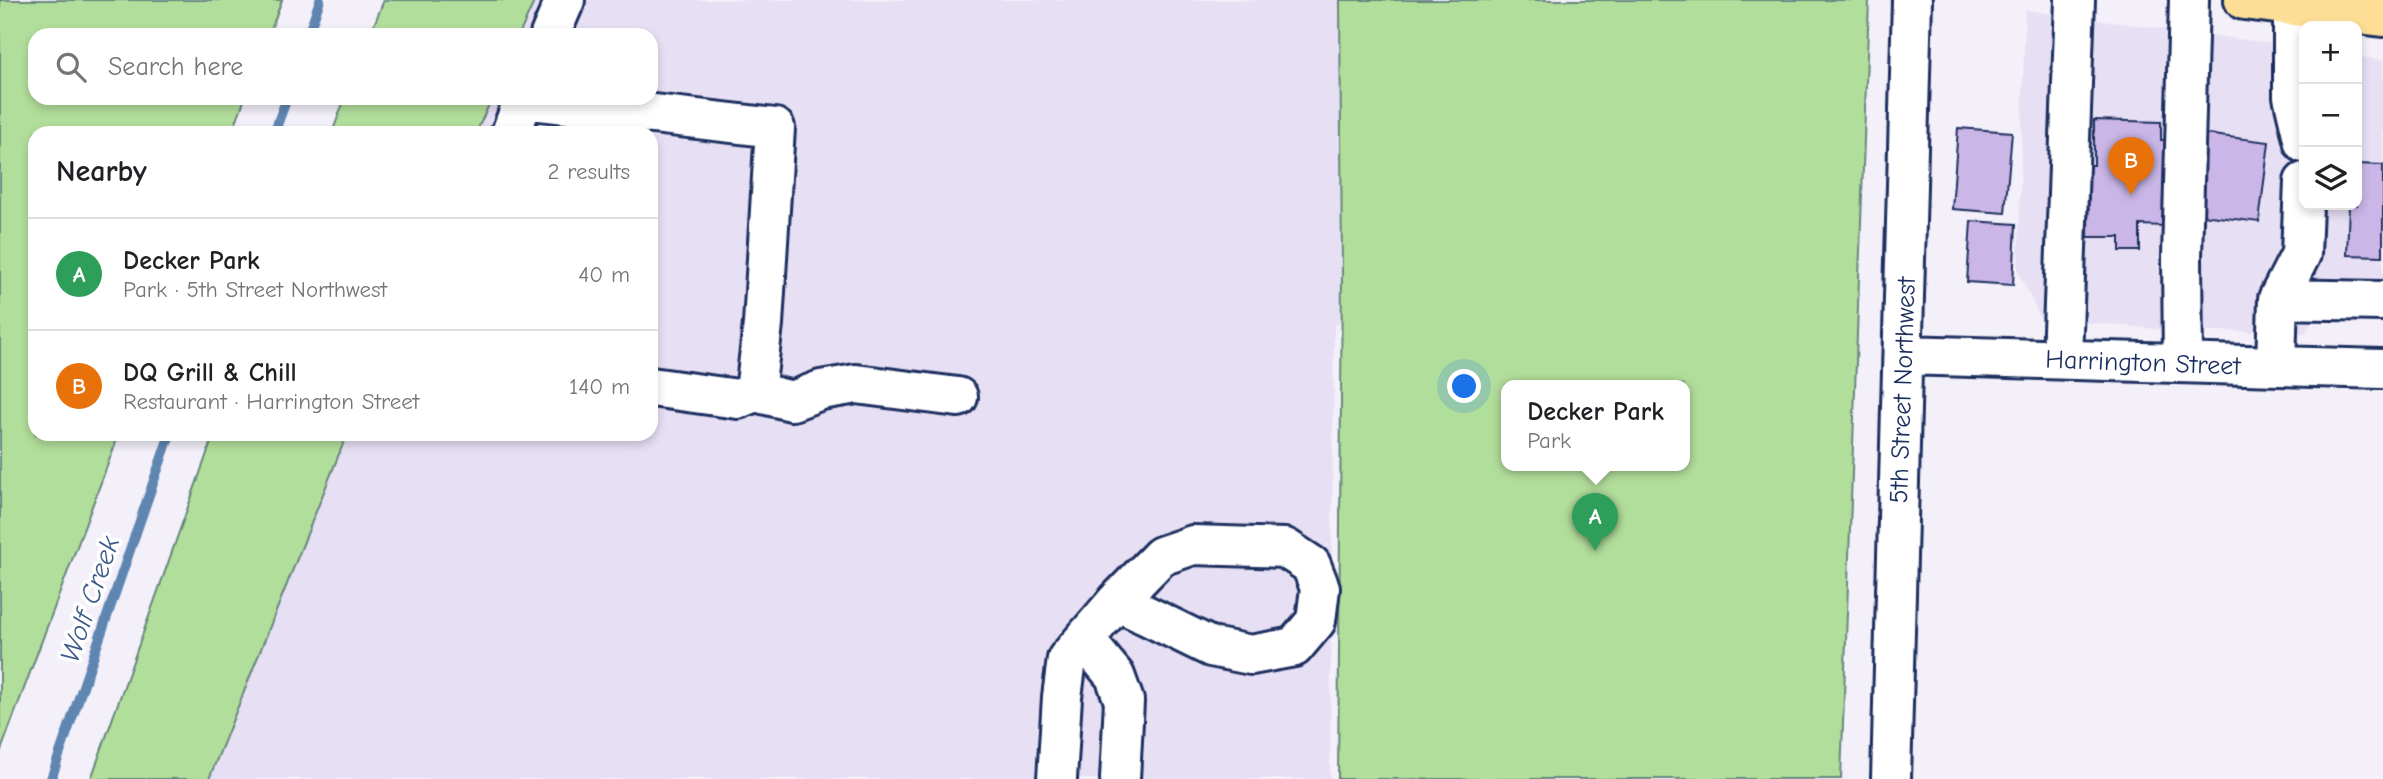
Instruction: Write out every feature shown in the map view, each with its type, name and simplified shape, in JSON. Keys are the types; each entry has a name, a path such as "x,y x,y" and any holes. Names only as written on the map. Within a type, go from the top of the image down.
{"main road":[{"path":"2244,0 2383,17"}],"street":[{"path":"553,28 565,0"},
{"name":"5th Street Northwest","path":"1891,779 1912,0"},
{"path":"2062,359 2075,0"},
{"path":"2183,363 2182,257 2189,0"},
{"path":"2293,5 2293,96 2299,122"},
{"path":"519,110 775,128 764,324 755,392"},
{"path":"2276,365 2278,299 2301,254 2303,210"},
{"path":"2278,299 2383,302"},
{"name":"Harrington Street","path":"1903,355 2383,369"},
{"path":"658,388 738,400 755,392 792,401 821,390 856,384 958,397"},
{"path":"1057,779 1067,659 1117,601 1161,556 1193,545 1285,548 1311,565 1320,588 1316,621 1294,647 1251,655 1211,647 1117,601"},
{"path":"1084,639 1115,676 1124,701 1120,779"}],"shaded area":[{"path":"515,0 1340,0 1341,323 1334,325 1330,779 209,779 344,441 658,441 658,126 467,126 474,105 658,105 658,28 505,28"},
{"path":"2025,10 2299,47 2299,210 2362,210 2362,57 2383,61 2383,314 2317,310 2306,333 2167,330 2040,318 2018,271"}],"green space":[{"path":"0,0 282,0 272,28 28,28 28,105 242,105 235,126 28,126 28,441 116,441 0,753"},
{"path":"384,0 535,0 522,28 373,28"},
{"path":"1340,0 1869,0 1841,779 1338,779 1342,272"},
{"path":"342,105 489,105 479,126 335,126"},
{"path":"212,441 344,441 209,779 91,779"}],"building":[{"path":"2094,120 2161,122 2161,140 2166,140 2164,226 2140,225 2140,251 2120,251 2120,237 2088,237 2089,165 2094,165"},
{"path":"1958,128 2012,132 2005,213 1952,209"},
{"path":"2204,134 2269,142 2259,222 2193,214"},
{"path":"2362,164 2383,165 2383,256 2347,255 2349,210 2362,210"},
{"path":"1971,221 2016,224 2013,285 1967,282"}],"waterway":[{"name":"Wolf Creek","path":"310,28 320,0"},
{"name":"Wolf Creek","path":"277,126 284,105"},
{"name":"Wolf Creek","path":"51,779 168,441"}],"place":[{"name":"DQ Grill & Chill","path":"2131,195"},
{"name":"Decker Park","path":"1595,551"}]}
